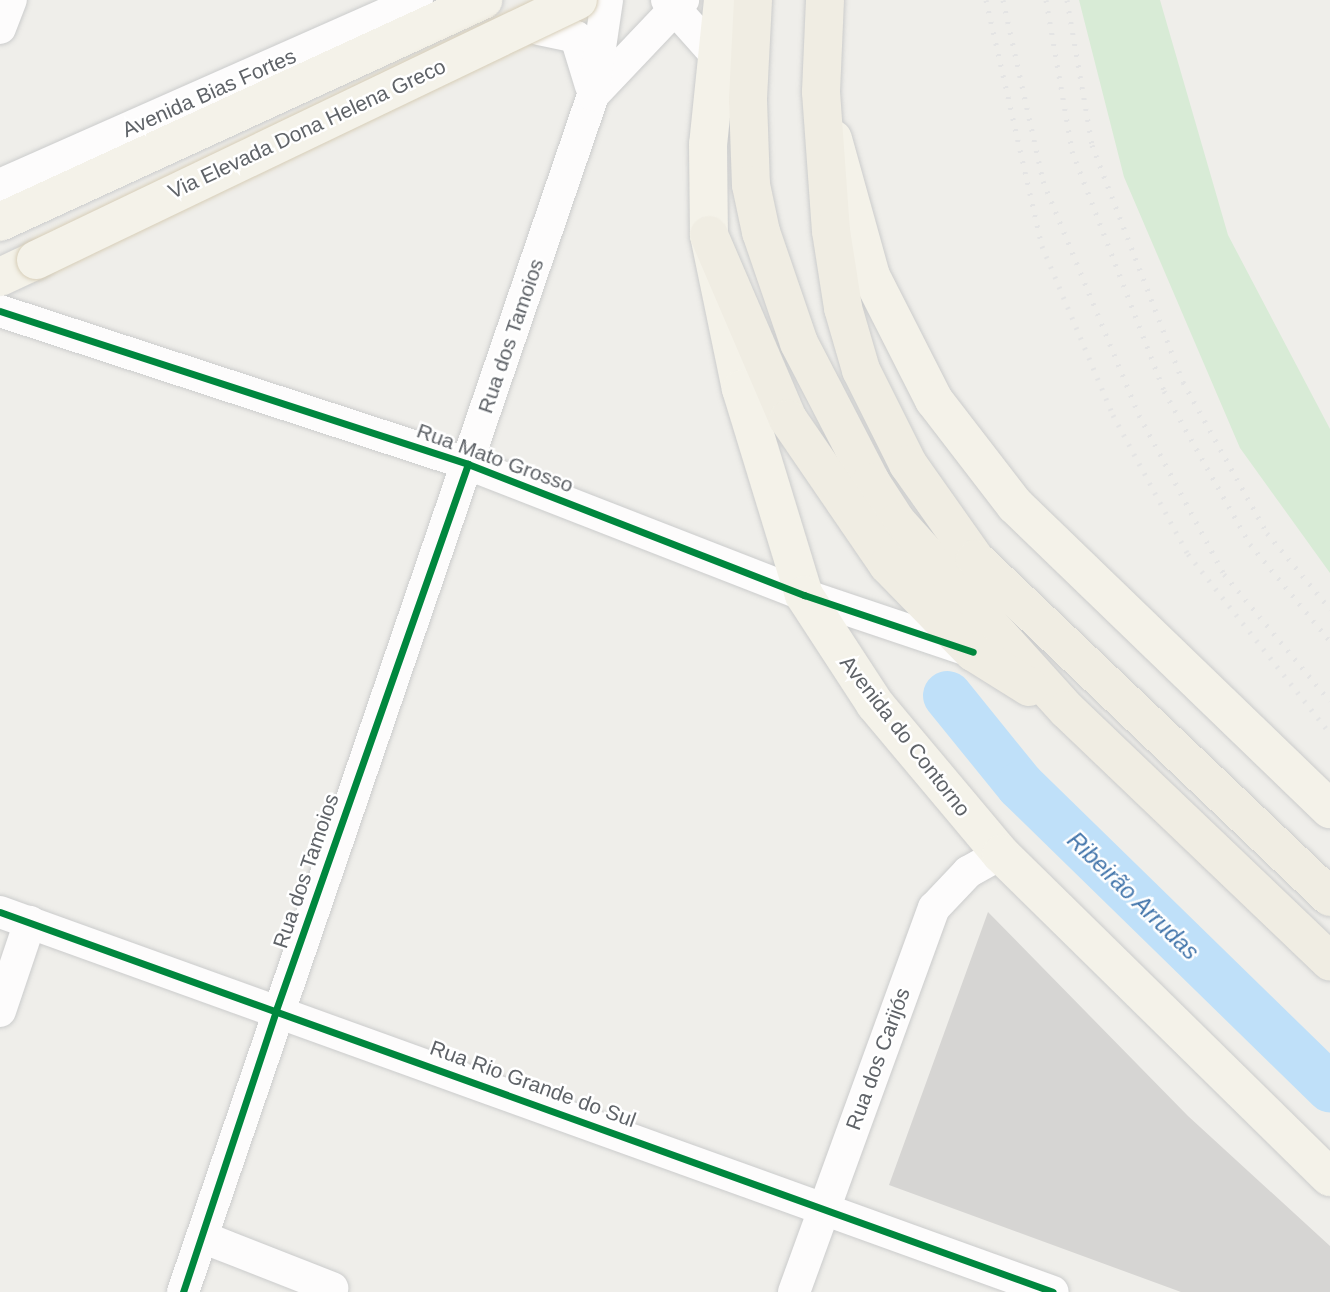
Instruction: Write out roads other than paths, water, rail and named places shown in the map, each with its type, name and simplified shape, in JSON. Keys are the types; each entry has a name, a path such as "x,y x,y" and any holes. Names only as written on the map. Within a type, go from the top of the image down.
{"highway":[{"path":"753,0 748,100 751,185 772,272 799,343 842,433 897,522 1067,710 1330,961"},
{"path":"825,0 821,92 831,231 844,308 862,370 908,464 975,559 1330,897"},
{"path":"709,235 788,419 888,565 973,652 1067,710"}],"main road":[{"name":"Via Elevada Dona Helena Greco","path":"9,205 484,0"},
{"name":"Via Elevada Dona Helena Greco","path":"0,277 578,0"},
{"name":"Avenida do Contorno","path":"723,0 708,144 709,235 741,388 804,595 875,704 1001,854 1330,1177"},
{"path":"821,92 871,276 934,400 1015,505 1330,810"}],"street":[{"path":"0,28 11,0"},
{"name":"Avenida Bias Fortes","path":"9,205 417,0"},
{"name":"Rua dos Tamoios","path":"183,1292 276,1010 468,464 593,95 607,0"},
{"path":"676,2 716,55"},
{"name":"Rua dos Tamoios","path":"593,95 676,2"},
{"path":"0,289 13,289 543,14 576,37 593,95"},
{"name":"Rua Mato Grosso","path":"0,311 468,464 804,595 973,652"},
{"name":"Rua dos Carijós","path":"794,1292 822,1208 934,908 968,872 1001,854"},
{"name":"Rua Rio Grande do Sul","path":"0,912 1053,1292"},
{"path":"0,1011 30,922"},
{"path":"202,1237 332,1288"}],"waterway":[{"name":"Ribeirão Arrudas","path":"947,695 1020,785 1330,1087"}],"railway":[{"path":"986,0 1042,246 1113,415 1188,554 1330,733"},
{"path":"1003,0 1043,181 1139,415 1224,574 1330,701"},
{"path":"1046,0 1072,151 1164,391 1250,544 1330,641"},
{"path":"1067,0 1092,145 1183,382 1267,533 1330,609"}]}
